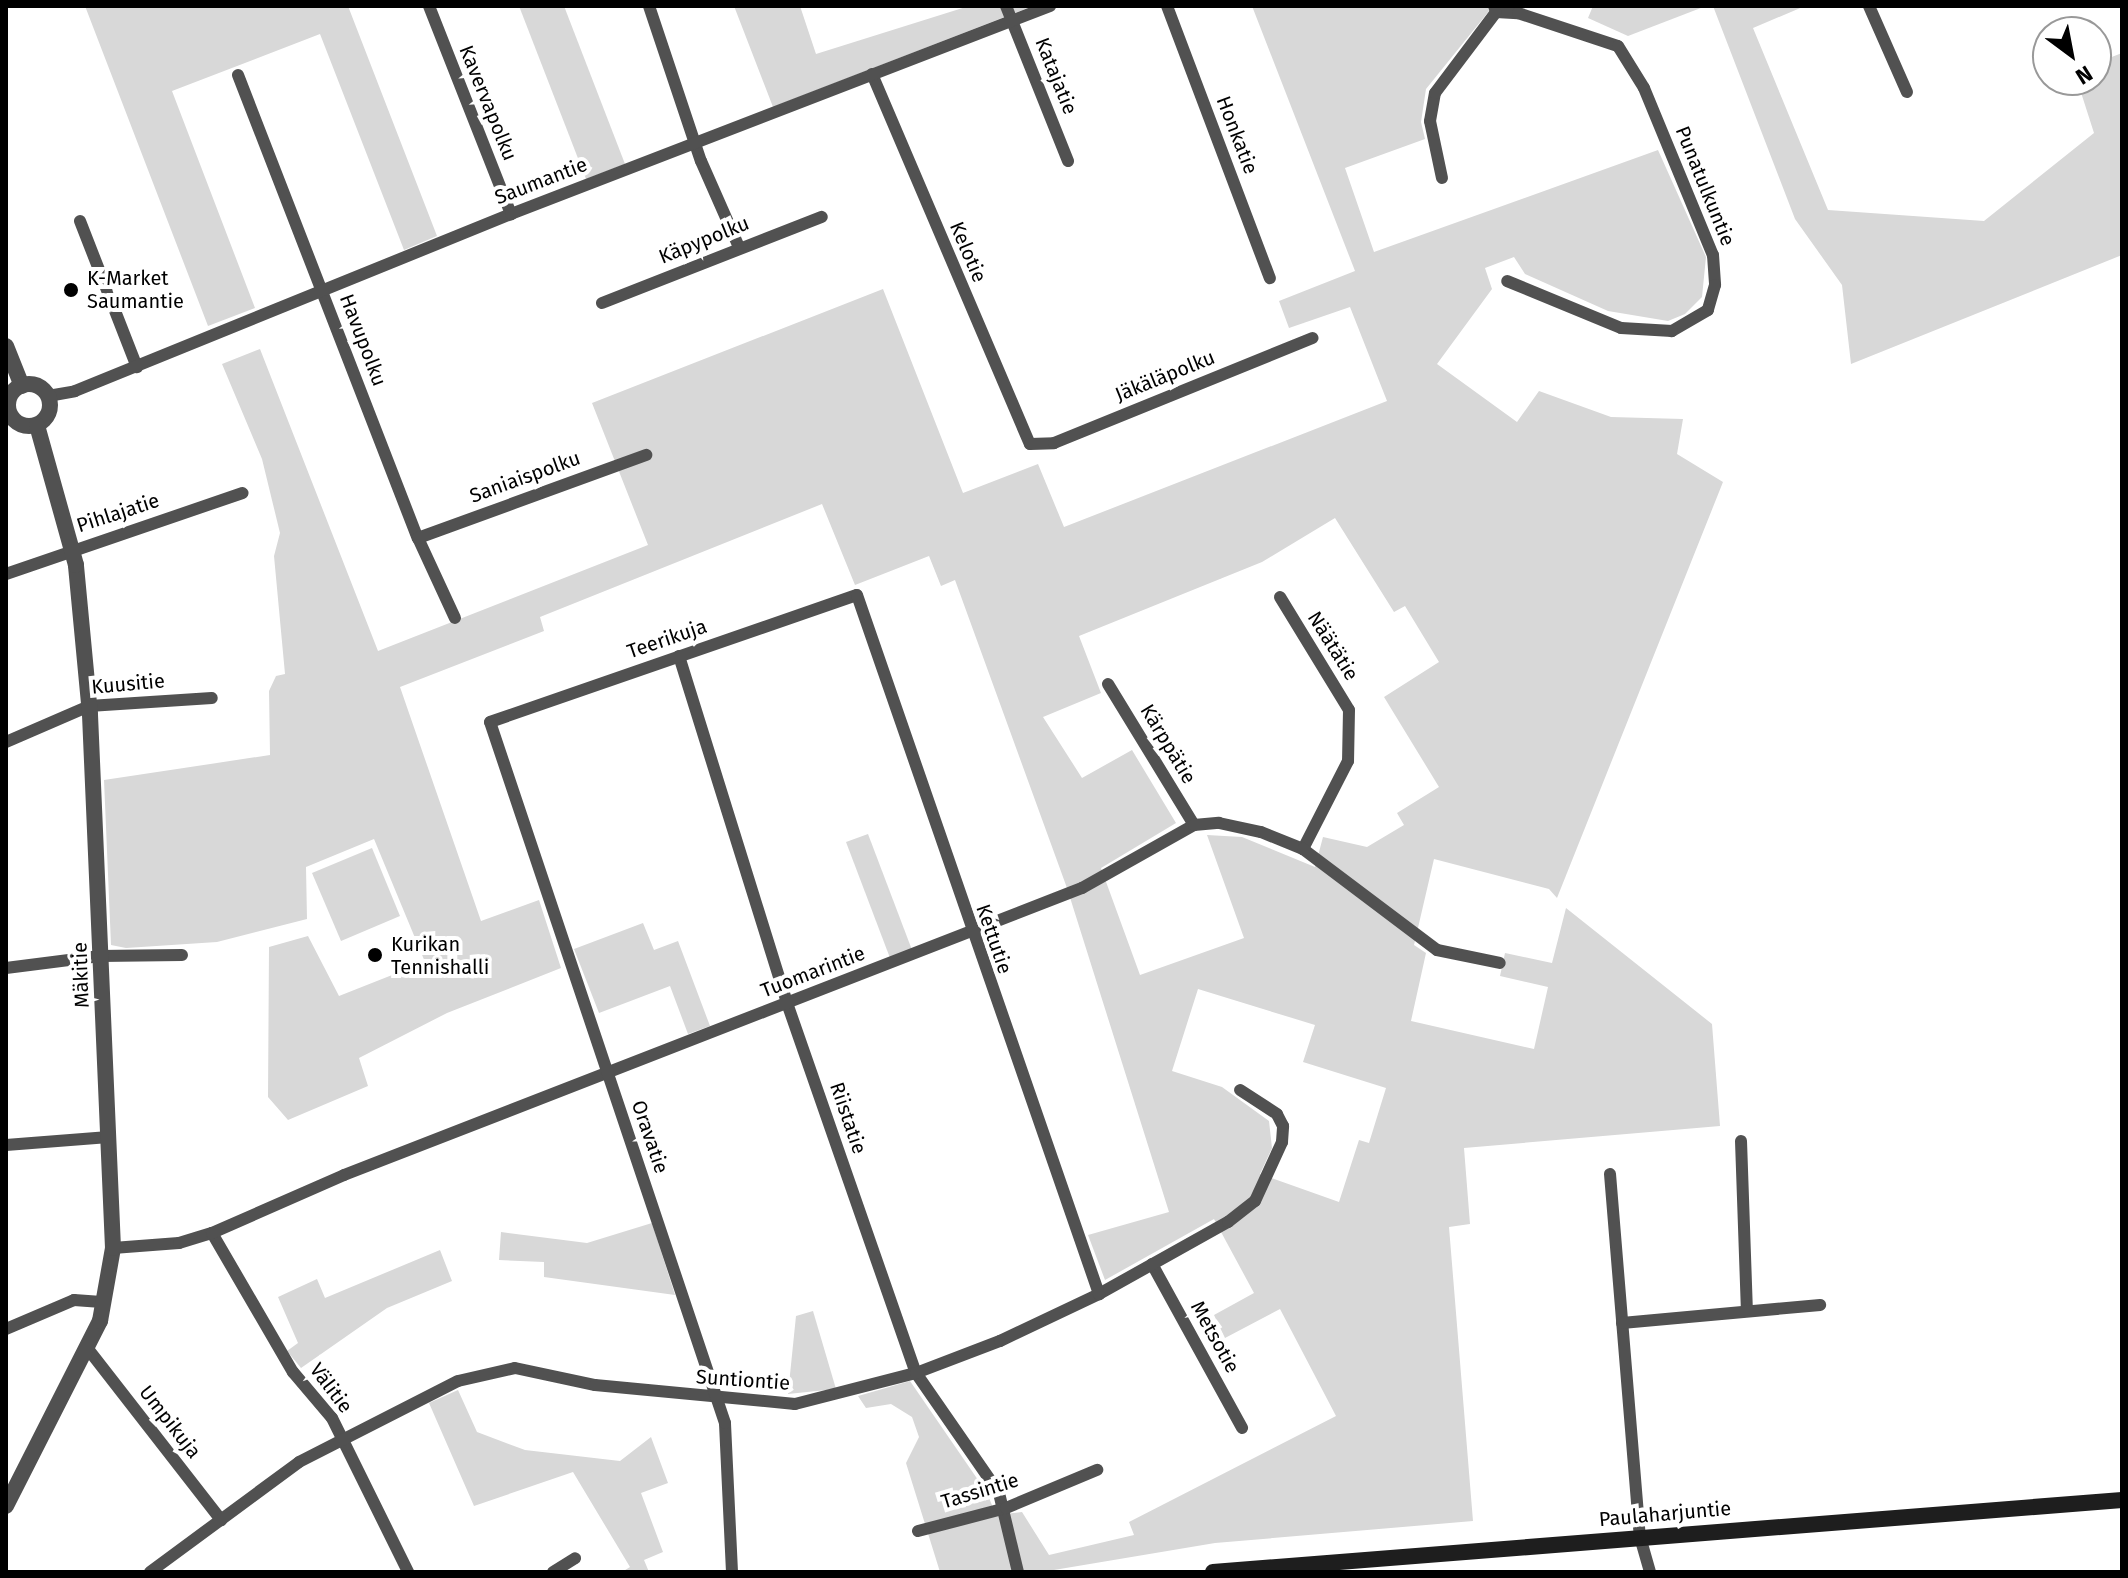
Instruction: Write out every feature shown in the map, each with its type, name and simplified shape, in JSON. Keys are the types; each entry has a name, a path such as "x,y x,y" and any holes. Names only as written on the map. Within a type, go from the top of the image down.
{"main road":[{"name":"Paulaharjuntie","path":"1213,1572 1336,1567 1640,1537 2122,1500"}],"street":[{"name":"Kavervapolku","path":"429,6 511,214"},
{"path":"649,6 695,144 739,247"},
{"name":"Katajatie","path":"1006,6 1068,161"},
{"name":"Saumantie","path":"48,396 75,391 137,367 511,214 1050,6"},
{"name":"Honkatie","path":"1167,6 1270,278"},
{"path":"1869,6 1907,92"},
{"name":"Punatulkuntie","path":"1442,178 1430,121 1435,93 1495,9 1518,13 1618,46 1644,88 1713,255 1715,285 1708,310 1672,331 1621,328 1507,281"},
{"name":"Kelotie","path":"872,74 1030,444"},
{"name":"Havupolku","path":"238,75 418,538 455,618"},
{"name":"Käpypolku","path":"602,303 822,217"},
{"path":"80,221 137,367"},
{"name":"Jäkäläpolku","path":"1030,444 1054,443 1313,338"},
{"path":"6,346 22,386"},
{"path":"22,386 38,386 48,396 49,414 37,425 21,425 8,414 10,397 22,386"},
{"name":"Mäkitie","path":"6,1506 88,1349 105,1302 113,1248 89,706 73,549 37,425"},
{"name":"Saniaispolku","path":"418,538 646,455"},
{"name":"Pihlajatie","path":"6,574 243,493"},
{"name":"Teerikuja","path":"490,722 857,595"},
{"name":"Kettutie","path":"857,595 970,933 1099,1294"},
{"name":"Näätätie","path":"1280,597 1349,710 1348,761 1303,849"},
{"name":"Riistatie","path":"679,656 787,1003 916,1373 1006,1508 1018,1572"},
{"name":"Kärppätie","path":"1108,684 1194,825"},
{"name":"Kuusitie","path":"6,742 89,706 212,698"},
{"name":"Oravatie","path":"490,722 725,1423 732,1572"},
{"path":"1194,825 1219,823 1261,832 1303,849 1437,950 1500,963"},
{"name":"Tuomarintie","path":"113,1248 179,1243 212,1233 281,1200 1082,888 1194,825"},
{"path":"6,968 100,956 182,955"},
{"name":"Suntiontie","path":"150,1572 299,1462 458,1381 515,1368 595,1385 718,1400 795,1404 916,1373 1000,1341 1099,1294 1228,1222 1255,1201 1264,1186 1283,1126 1277,1114 1240,1090"},
{"path":"6,1145 109,1137"},
{"path":"1741,1141 1747,1310"},
{"path":"1610,1174 1640,1537 1650,1572"},
{"name":"Välitie","path":"212,1233 293,1372 332,1418 408,1572"},
{"name":"Metsotie","path":"1152,1264 1242,1428"},
{"path":"6,1329 74,1300 105,1302"},
{"path":"1622,1323 1820,1305"},
{"name":"Umpikuja","path":"88,1349 221,1520"},
{"name":"Tassintie","path":"918,1531 1006,1508 1097,1470"},
{"path":"553,1572 575,1558"}],"shaded area":[{"path":"85,6 348,6 437,236 404,250 320,34 172,91 255,308 208,326"},
{"path":"519,6 564,6 625,164 586,179"},
{"path":"734,6 800,6 816,54 969,6 1033,6 773,107"},
{"path":"1252,6 1488,6 1489,11 1426,89 1421,122 1425,139 1345,168 1374,252 1658,150 1706,257 1702,297 1685,314 1668,321 1608,311 1525,274 1514,257 1485,268 1492,289 1437,364 1517,422 1539,391 1611,417 1683,419 1677,454 1723,482 1557,898 1549,889 1434,859 1414,945 1426,953 1411,1021 1534,1049 1548,987 1500,976 1505,953 1552,963 1566,908 1712,1024 1720,1126 1464,1148 1470,1224 1449,1227 1473,1521 1215,1543 1042,1572 940,1572 906,1463 919,1437 912,1417 891,1404 866,1408 858,1396 910,1381 987,1493 996,1515 1022,1512 1049,1555 1134,1535 1129,1522 1336,1416 1280,1309 1225,1338 1214,1315 1254,1293 1214,1219 1105,1280 1088,1235 1169,1212 1067,888 955,580 941,586 929,556 855,585 822,504 540,617 544,631 400,687 481,921 539,900 561,968 447,1013 359,1058 368,1086 288,1120 268,1097 269,947 308,936 339,996 425,962 374,839 306,867 307,919 217,942 126,948 111,945 104,780 270,755 269,691 276,676 285,674 274,556 280,533 262,459 222,364 260,349 378,651 648,545 592,403 883,289 963,493 1038,464 1064,527 1387,401 1350,307 1289,328 1279,301 1355,271","holes":["1335,518 1394,612 1405,606 1439,662 1384,697 1439,787 1397,813 1404,825 1367,847 1323,837 1315,867 1242,837 1207,835 1244,938 1140,975 1101,868 1176,823 1132,750 1082,778 1043,717 1101,693 1079,636 1262,562","1198,989 1315,1025 1303,1062 1386,1088 1369,1143 1359,1140 1339,1202 1260,1174 1272,1148 1269,1121 1222,1087 1172,1071"]},
{"path":"1593,6 1706,6 1628,36 1588,18"},
{"path":"1713,6 1805,6 1753,28 1828,210 1984,221 2094,133 2082,96 2112,96 2112,57 2122,53 2122,255 1851,364 1842,285 1795,219"},
{"path":"868,834 912,950 890,958 846,842"},
{"path":"372,848 400,916 341,941 312,873"},
{"path":"643,923 654,950 678,941 710,1026 688,1034 670,986 599,1013 574,949"},
{"path":"652,1223 675,1295 544,1277 544,1262 499,1260 501,1232 587,1243"},
{"path":"440,1250 452,1281 387,1308 301,1368 287,1351 298,1343 278,1297 317,1279 325,1298"},
{"path":"813,1311 836,1389 788,1394 796,1316"},
{"path":"458,1390 477,1432 525,1450 620,1461 651,1437 668,1483 641,1493 663,1552 644,1560 649,1572 622,1572 630,1567 573,1472 474,1506 429,1403"}],"place":[{"name":"K-Market Saumantie","path":"71,290"},
{"name":"Kurikan Tennishalli","path":"375,955"}]}
